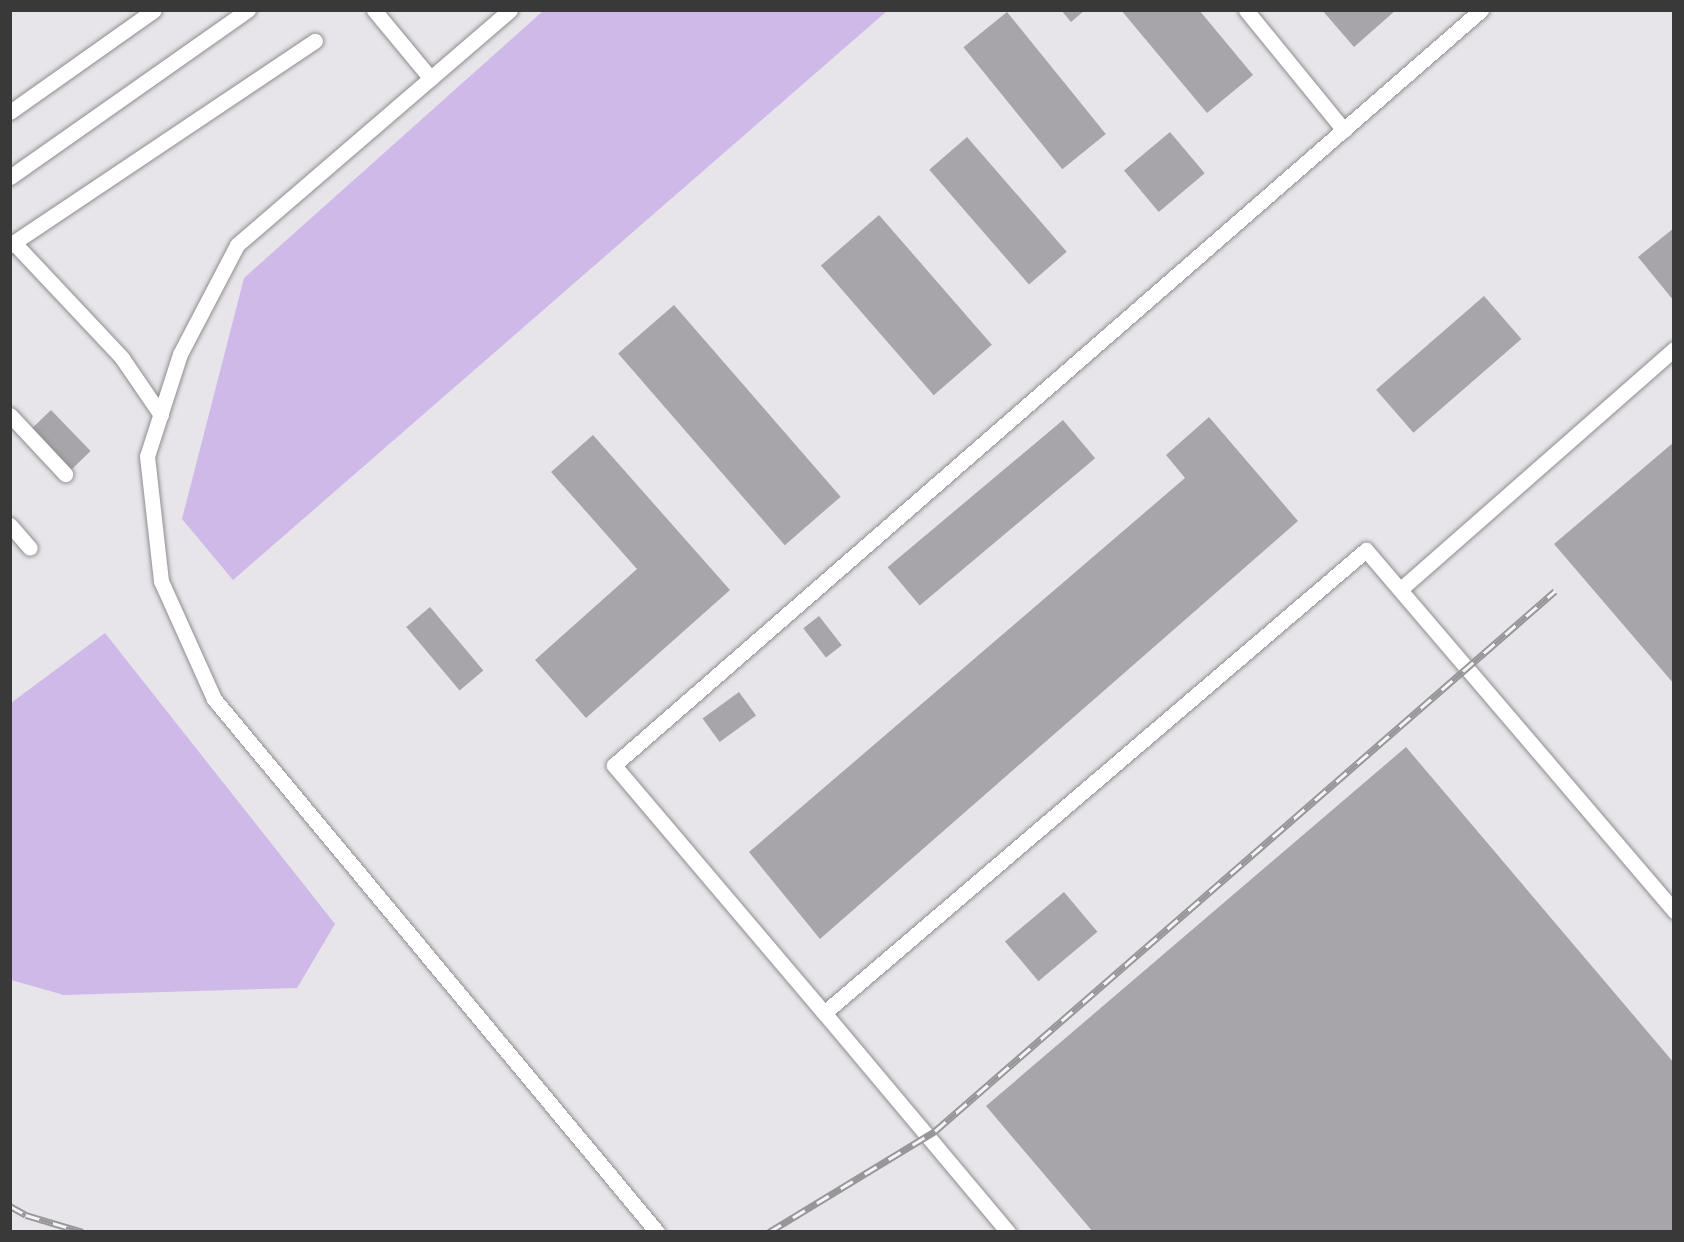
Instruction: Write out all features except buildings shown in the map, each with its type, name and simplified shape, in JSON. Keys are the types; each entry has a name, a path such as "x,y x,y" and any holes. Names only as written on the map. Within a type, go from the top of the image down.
{"lane":[{"path":"10,112 154,10"},
{"path":"10,177 248,10"},
{"path":"374,10 431,79"},
{"path":"510,10 237,245 180,354 147,456 161,581 214,699 657,1232"},
{"path":"1246,10 1344,130"},
{"path":"1008,1232 614,765 1481,10"},
{"path":"160,415 122,358 13,245 315,41"},
{"path":"1402,588 1674,350"},
{"path":"10,415 65,474"},
{"path":"10,525 30,548"},
{"path":"824,1013 1366,550 1402,588 1674,911"}],"shaded area":[{"path":"543,11 887,11 233,580 182,519 244,278"},
{"path":"105,633 335,924 297,988 64,995 11,980 11,703"}],"railway":[{"path":"769,1232 935,1131 1555,591"},
{"path":"10,1206 26,1215 83,1232"}]}
